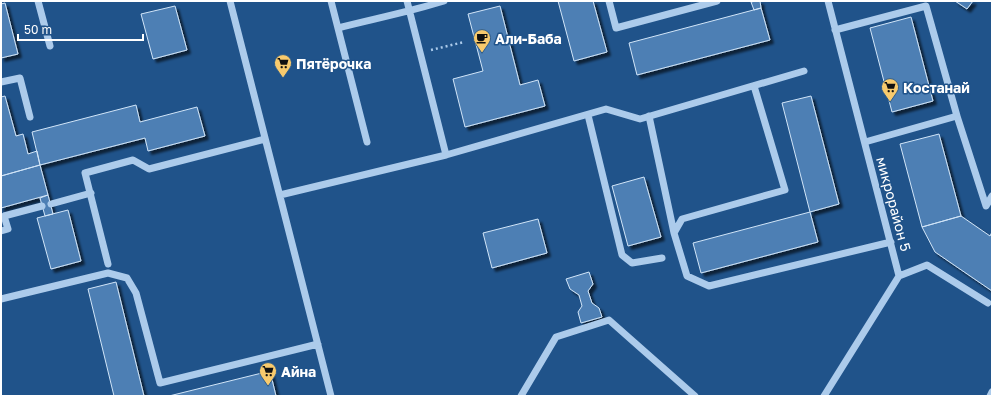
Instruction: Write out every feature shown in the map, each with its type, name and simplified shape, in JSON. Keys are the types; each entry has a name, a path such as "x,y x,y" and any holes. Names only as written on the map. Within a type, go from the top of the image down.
{"street":[{"path":"38,1 50,46"},
{"path":"230,1 331,396"},
{"path":"331,1 367,142"},
{"path":"407,1 446,155"},
{"path":"338,28 375,18 410,12 444,1"},
{"path":"609,1 616,28 717,1"},
{"name":"микрорайон 5","path":"828,1 899,276"},
{"path":"835,30 926,6 957,116 986,206 992,196"},
{"path":"280,195 446,155 606,109 640,119 804,71"},
{"path":"1,82 20,78 30,117"},
{"path":"674,233 682,219 785,190 754,86"},
{"path":"588,115 622,256 632,263 662,258"},
{"path":"649,116 674,233 687,276 709,286 891,242"},
{"path":"865,142 957,116"},
{"path":"108,264 85,173 133,160 149,169 265,139"},
{"path":"51,204 91,194"},
{"path":"1,231 8,229 4,216 42,206"},
{"path":"824,396 899,276 927,265 988,303"},
{"path":"1,299 108,273 127,278 136,293 160,383 318,344"},
{"path":"520,396 556,337 609,320 695,396"},
{"path":"990,396 992,392"}],"path":[{"path":"420,52 464,42"}],"building":[{"path":"558,1 593,1 607,52 574,61"},
{"path":"760,1 761,8 754,10 751,2"},
{"path":"955,1 973,1 967,9"},
{"path":"5,3 18,54 1,58 1,4"},
{"path":"175,6 187,50 153,59 141,14"},
{"path":"500,6 520,85 538,80 545,106 465,127 453,79 483,71 468,14"},
{"path":"761,8 770,40 637,75 629,43"},
{"path":"911,17 933,101 892,112 870,28"},
{"path":"5,96 16,136 23,134 28,154 37,151 40,165 1,176 1,97"},
{"path":"811,96 839,204 810,212 782,103"},
{"path":"136,105 140,122 197,107 205,136 148,151 145,138 40,165 32,132"},
{"path":"939,134 961,216 922,227 900,144"},
{"path":"40,165 48,195 1,208 1,176"},
{"path":"644,177 661,237 628,246 612,186"},
{"path":"48,195 53,214 45,216 40,198"},
{"path":"68,210 81,261 51,269 37,218"},
{"path":"810,212 818,242 701,273 693,243"},
{"path":"961,216 990,236 992,232 992,291 935,252 922,227"},
{"path":"538,219 547,253 492,268 483,233"},
{"path":"589,272 593,284 588,291 592,303 599,308 602,317 581,323 578,312 582,306 579,295 570,289 566,279"},
{"path":"116,282 144,396 114,396 88,289"},
{"path":"270,371 276,396 169,396"}],"place":[{"name":"Али-Баба","path":"482,53"},
{"name":"Пятёрочка","path":"283,78"},
{"name":"Костанай","path":"890,102"},
{"name":"Айна","path":"268,386"}]}
